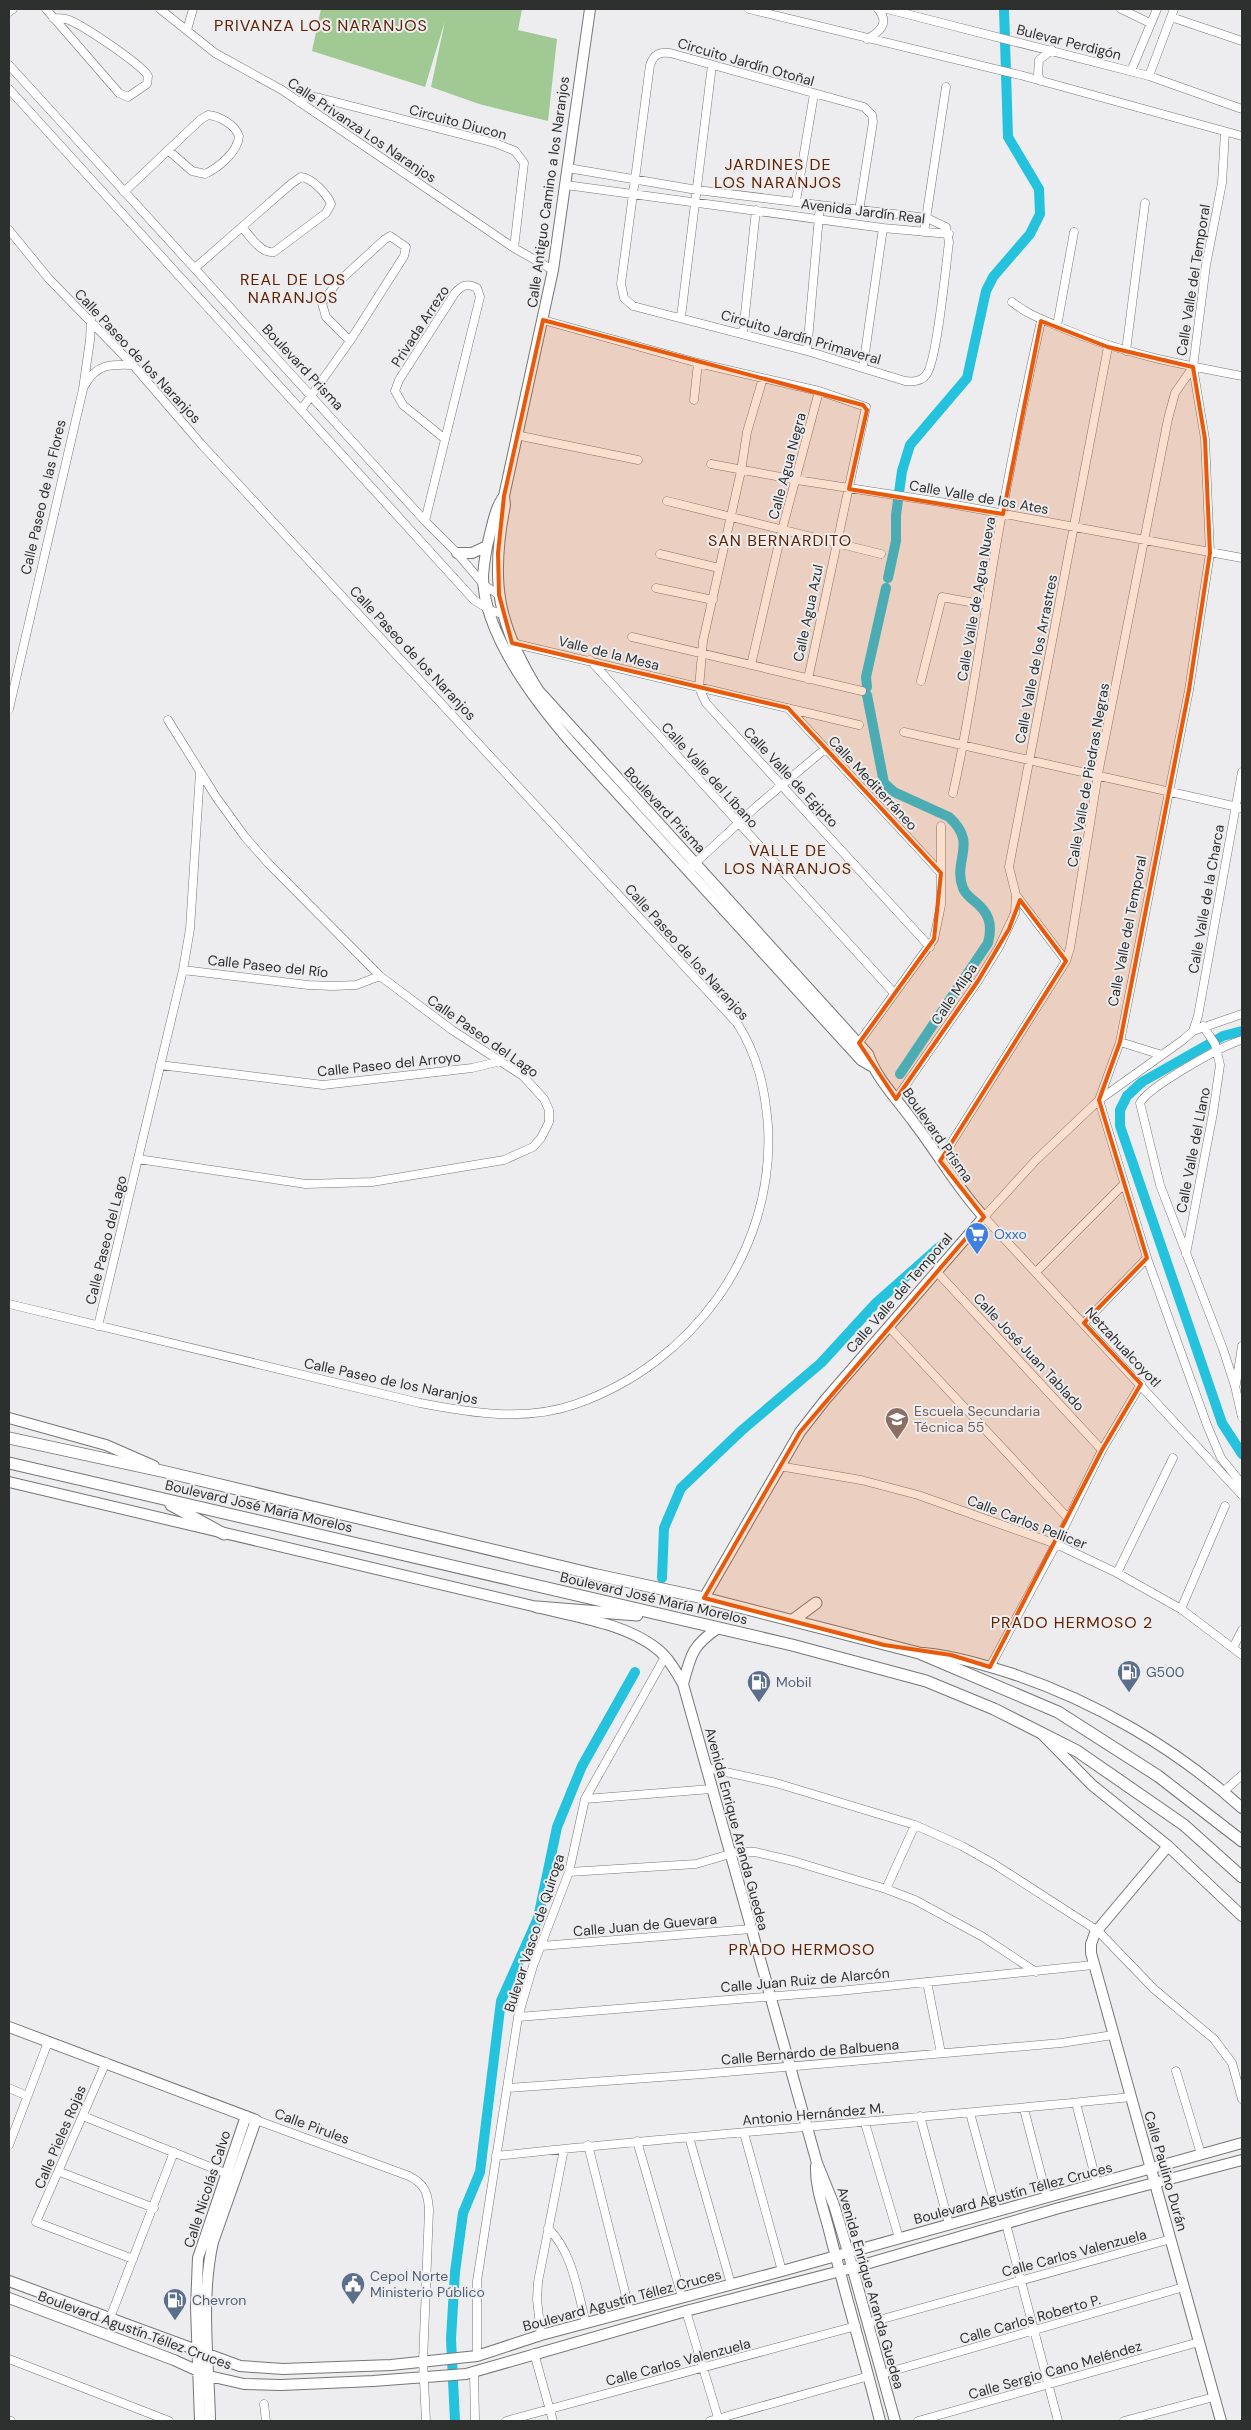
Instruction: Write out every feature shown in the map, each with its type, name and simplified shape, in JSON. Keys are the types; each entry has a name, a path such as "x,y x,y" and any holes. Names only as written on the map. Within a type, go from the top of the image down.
{"main road":[{"name":"Boulevard José María Morelos","path":"9,1438 166,1472 597,1575 704,1598 919,1653 1058,1712 1158,1776 1242,1841"},
{"name":"Boulevard José María Morelos","path":"9,1463 718,1628 926,1681 994,1709 1077,1751 1184,1825 1242,1877"},
{"path":"158,1498 224,1534"},
{"path":"794,1620 816,1604"},
{"path":"537,1607 680,1619"}],"street":[{"path":"9,12 13,9"},
{"path":"46,9 119,94 128,97 148,84 148,76 139,66 84,28 70,21 54,18"},
{"name":"Calle Privanza Los Naranjos","path":"160,9 215,53 299,102 514,248 553,270"},
{"path":"186,30 193,9"},
{"name":"Calle Antiguo Camino a los Naranjos","path":"502,614 497,561 505,505 504,496 553,270 590,9"},
{"path":"750,9 1020,75 1242,136"},
{"path":"867,39 878,34 884,25 884,18 878,9"},
{"name":"Bulevar Perdigón","path":"888,9 1149,76 1242,109"},
{"path":"1121,9 1150,23"},
{"path":"1131,71 1157,9"},
{"path":"1149,76 1174,9"},
{"path":"1171,17 1242,41"},
{"path":"1041,82 1038,75 1039,60 1052,50"},
{"name":"Circuito Jardín Otoñal","path":"632,195 650,65 653,57 658,53 670,53 864,107 872,115 859,211"},
{"name":"Boulevard Prisma","path":"9,65 425,521 457,553 484,585 499,595"},
{"path":"681,317 712,66"},
{"path":"924,232 946,87"},
{"path":"9,89 474,600 490,610 502,614"},
{"path":"796,201 814,94"},
{"name":"Circuito Diucon","path":"299,102 308,96 320,98 495,143 515,151 521,156 524,168 514,248"},
{"path":"124,192 168,150 200,120 208,115 213,115 230,124 237,130 239,136 235,148 225,160 205,174 192,171 168,150"},
{"name":"Calle Valle del Temporal","path":"704,1598 800,1432 825,1400 984,1216 1036,1160 1099,1100 1120,1042 1189,690 1210,553 1205,439 1193,367 1206,265 1222,182 1226,132"},
{"name":"Avenida Jardín Real","path":"568,168 697,190 927,218 947,230"},
{"path":"195,268 242,227 301,177 307,178 326,195 331,204 326,213 274,252 270,253 262,249 242,227"},
{"name":"Avenida Jardín Real","path":"566,185 883,228 924,232 947,230"},
{"name":"Circuito Jardín Primaveral","path":"632,195 621,284 624,298 633,306 743,333 905,381 919,380 926,376 933,358 947,230"},
{"path":"1126,351 1145,203"},
{"path":"807,351 820,205"},
{"path":"743,333 756,210"},
{"path":"863,367 883,228"},
{"name":"Calle Paseo de los Naranjos","path":"9,230 49,280 91,320 133,365 202,444 737,1023 749,1042 759,1067 766,1098 769,1139 767,1179 758,1219 745,1253 724,1290 700,1323 675,1347 644,1370 608,1391 576,1404 543,1412 510,1414 471,1412 345,1386 9,1304"},
{"path":"1057,326 1074,232"},
{"path":"301,410 350,340 404,256 406,247 395,238 390,236 384,240 336,284 322,303 326,317 350,340"},
{"name":"Privada Arrezo","path":"425,521 445,440 480,297 477,288 468,285 463,285 455,293 399,380 395,391 396,397 403,405 445,440"},
{"path":"1012,302 1022,310 1041,320 1108,347 1193,367 1242,376"},
{"name":"Calle Paseo de las Flores","path":"9,709 82,389 90,340 91,320"},
{"path":"543,320 698,363 819,391"},
{"name":"Calle Valle de Agua Nueva","path":"953,793 974,688 986,605 1019,423 1041,320"},
{"name":"Calle Valle de los Arrastres","path":"1066,961 1016,895 1009,867 1108,347"},
{"path":"694,400 698,363"},
{"path":"82,389 90,375 104,366 133,365"},
{"name":"Calle Valle de Piedras Negras","path":"940,1161 1066,961 1070,948 1098,774 1143,539 1172,402 1175,393 1193,367"},
{"path":"699,688 712,600 741,471 747,432 763,378"},
{"name":"Calle Agua Azul","path":"808,679 835,544 866,407 819,391"},
{"name":"Calle Agua Negra","path":"752,665 782,530 797,480 819,391"},
{"path":"516,435 638,460"},
{"name":"Calle Valle de los Ates","path":"711,464 741,471 1003,514 1242,558"},
{"name":"Calle Antiguo Camino a los Naranjos","path":"490,610 484,585 487,546 498,504 504,496"},
{"path":"667,501 880,554"},
{"path":"457,553 472,553 487,546"},
{"path":"660,554 719,568"},
{"path":"656,588 712,600"},
{"path":"921,681 942,597 986,605"},
{"name":"Boulevard Prisma","path":"490,610 503,643 531,695 575,747 692,866"},
{"name":"Boulevard Prisma","path":"502,614 512,643 538,690 556,713 856,1047 861,1060 873,1067 966,1197 984,1216"},
{"path":"632,637 703,652 862,691"},
{"name":"Valle de la Mesa","path":"512,643 859,725"},
{"name":"Calle Valle del Líbano","path":"590,660 894,993"},
{"name":"Calle Valle de Egipto","path":"699,688 706,702 930,947"},
{"name":"Calle Mediterráneo","path":"788,708 941,873"},
{"name":"Calle Paseo del Lago","path":"138,1159 306,1184 372,1182 504,1160 533,1147 542,1138 549,1122 549,1110 544,1099 523,1076 452,1030 380,976 245,837 200,772 168,720"},
{"path":"904,732 1098,774 1168,793 1239,807"},
{"path":"692,866 825,749"},
{"name":"Calle Paseo del Lago","path":"98,1326 183,970 190,929 200,772"},
{"name":"Calle Valle de la Charca","path":"1193,1030 1198,1016 1239,807 1242,772"},
{"path":"856,1047 894,993 930,947 939,920 941,826"},
{"name":"Calle Milpa","path":"896,1099 999,947 1015,913 1016,895"},
{"name":"Calle Paseo del Río","path":"183,970 308,985 333,986 356,985 380,976"},
{"path":"1242,1014 1193,1030 1162,1055 1099,1100 1147,1258 1215,1444 1230,1470 1242,1484"},
{"path":"1203,1026 1217,1049"},
{"path":"1242,1040 1217,1049 1150,1090 1140,1103 1160,1185 1235,1386 1242,1417"},
{"path":"1120,1042 1162,1055"},
{"name":"Calle Valle del Llano","path":"1186,1254 1218,1084 1220,1065 1217,1049"},
{"name":"Calle Paseo del Arroyo","path":"160,1065 323,1085 463,1070 501,1061"},
{"path":"1036,1272 1124,1184"},
{"name":"Netzahualcoyotl","path":"984,1216 1242,1495"},
{"path":"1084,1323 1147,1258"},
{"name":"Calle José Juan Tablado","path":"936,1271 1102,1450"},
{"path":"889,1326 1067,1518"},
{"path":"1235,1386 1242,1346"},
{"path":"990,1667 1056,1544 1067,1518 1102,1450 1141,1384"},
{"path":"9,1418 106,1445 166,1472"},
{"path":"1117,1573 1174,1458"},
{"name":"Calle Carlos Pellicer","path":"779,1466 861,1480 918,1495 1056,1544 1117,1573 1181,1609 1242,1655"},
{"path":"9,1482 537,1607 621,1630 644,1640 665,1657 683,1684"},
{"path":"1181,1609 1224,1506"},
{"path":"683,1684 690,1658 699,1641 718,1628"},
{"path":"1233,1648 1242,1630"},
{"path":"919,1653 951,1655 1048,1686 1080,1699 1151,1740 1224,1791 1242,1808"},
{"name":"Bulevar Vasco de Quiroga","path":"476,2356 477,2281 518,2017 524,1994 569,1872 585,1799 665,1657"},
{"name":"Avenida Enrique Aranda Guedea","path":"683,1684 817,2163 834,2205 895,2421"},
{"path":"1042,1734 1092,1785 1168,1846 1242,1916"},
{"path":"707,1768 820,1795 915,1825 962,1846 994,1864 1098,1930 1154,1989 1222,2048 1232,2063 1242,2099"},
{"path":"1224,1791 1242,1775"},
{"path":"585,1799 711,1788"},
{"path":"886,1889 915,1825"},
{"path":"1098,1930 1168,1846"},
{"path":"569,1872 696,1864 737,1852 755,1852 793,1860 915,1900 982,1937 1036,1972"},
{"name":"Calle Juan de Guevara","path":"541,1946 751,1929"},
{"name":"Calle Paulino Durán","path":"1098,1930 1091,1944 1093,1966 1156,2182 1221,2421"},
{"name":"Calle Juan Ruiz de Alarcón","path":"518,2017 1093,1966"},
{"path":"927,1982 941,2053"},
{"name":"Calle Pirules","path":"9,2027 417,2180 426,2189 429,2210 423,2362 426,2421"},
{"name":"Calle Bernardo de Balbuena","path":"507,2088 1061,2043 1113,2035"},
{"path":"9,2145 48,2042"},
{"name":"Calle Pieles Rojas","path":"106,2062 60,2172 36,2222 133,2258"},
{"path":"1176,2071 1201,2154"},
{"path":"9,2088 28,2096"},
{"name":"Antonio Hernández M.","path":"496,2156 588,2145 865,2123 920,2116 1024,2109 1131,2097"},
{"path":"1076,2103 1097,2184"},
{"path":"1024,2109 1046,2197"},
{"path":"970,2113 997,2212"},
{"path":"82,2116 225,2173"},
{"name":"Calle Nicolás Calvo","path":"200,2421 196,2278 198,2258 225,2173 246,2116"},
{"path":"920,2116 949,2224"},
{"name":"Calle Nicolás Calvo","path":"210,2421 208,2261 256,2120"},
{"path":"865,2123 899,2238"},
{"path":"744,2133 782,2271"},
{"path":"689,2136 731,2284"},
{"path":"637,2141 682,2297"},
{"name":"Boulevard Agustín Téllez Cruces","path":"9,2281 148,2331 197,2352 240,2366 261,2369 423,2362 465,2358 541,2335 782,2271 1242,2144"},
{"path":"588,2145 630,2312"},
{"path":"541,2335 537,2299 548,2228 564,2149"},
{"path":"110,2318 174,2152"},
{"name":"Boulevard Agustín Téllez Cruces","path":"9,2298 209,2376 228,2381 261,2385 470,2373 1156,2182 1242,2160"},
{"name":"Avenida Enrique Aranda Guedea","path":"817,2163 817,2178 835,2256 856,2326 880,2421"},
{"path":"60,2172 154,2208"},
{"path":"1006,2224 1058,2421"},
{"path":"548,2228 559,2239 569,2261 586,2323"},
{"name":"Calle Carlos Valenzuela","path":"868,2323 1171,2239"},
{"name":"Calle Carlos Roberto P.","path":"882,2374 1184,2287"},
{"path":"686,2312 719,2420"},
{"name":"Calle Carlos Valenzuela","path":"506,2421 856,2326"},
{"name":"Calle Sergio Cano Meléndez","path":"918,2421 1200,2342"},
{"path":"534,2354 553,2421"},
{"path":"9,2359 169,2421"},
{"path":"470,2373 475,2421"},
{"path":"710,2421 869,2376"},
{"path":"1124,2421 1214,2397"},
{"path":"264,2404 266,2421"},
{"path":"144,2421 145,2412"}],"highlighted area":[{"path":"543,320 863,405 867,410 849,489 1003,514 1041,321 1108,347 1193,367 1205,439 1210,553 1189,690 1120,1042 1099,1100 1147,1258 1084,1323 1141,1384 1102,1450 990,1667 951,1655 884,1645 704,1598 800,1432 984,1217 940,1161 1066,961 1020,900 1009,929 978,981 896,1099 859,1043 934,939 941,873 788,708 512,643 499,595 498,553 504,496"}],"green space":[{"path":"321,9 522,9 518,30 557,39 548,121 479,104 431,87 445,21 425,87 312,51"}],"waterway":[{"path":"888,578 896,541 896,515 902,471 910,445 967,378 986,291 993,277 1030,234 1040,214 1039,189 1008,137 1004,9"},
{"path":"867,687 866,677 886,588"},
{"path":"867,695 884,783 894,792 949,817 958,827 964,844 960,869 963,888 967,895 983,909 990,924 988,943 900,1074"},
{"path":"1242,1031 1223,1036 1142,1082 1127,1096 1120,1110 1120,1126 1222,1423 1242,1454"},
{"path":"662,1578 664,1528 681,1488 741,1431 821,1363 876,1303 946,1241"},
{"path":"455,2421 451,2339 455,2272 463,2213 480,2172 501,2001 538,1918 557,1827 582,1766 635,1672"}],"place":[{"name":"Oxxo","path":"977,1255"},
{"name":"Escuela Secundaria Técnica 55","path":"897,1440"},
{"name":"G500","path":"1129,1693"},
{"name":"Mobil","path":"759,1703"},
{"name":"Cepol Norte Ministerio Público","path":"353,2305"},
{"name":"Chevron","path":"175,2321"}],"district":[{"name":"PRIVANZA LOS NARANJOS","path":"321,25"},
{"name":"JARDINES DE LOS NARANJOS","path":"778,173"},
{"name":"REAL DE LOS NARANJOS","path":"293,288"},
{"name":"SAN BERNARDITO","path":"780,540"},
{"name":"VALLE DE LOS NARANJOS","path":"788,859"},
{"name":"PRADO HERMOSO 2","path":"1072,1622"},
{"name":"PRADO HERMOSO","path":"802,1949"}]}
